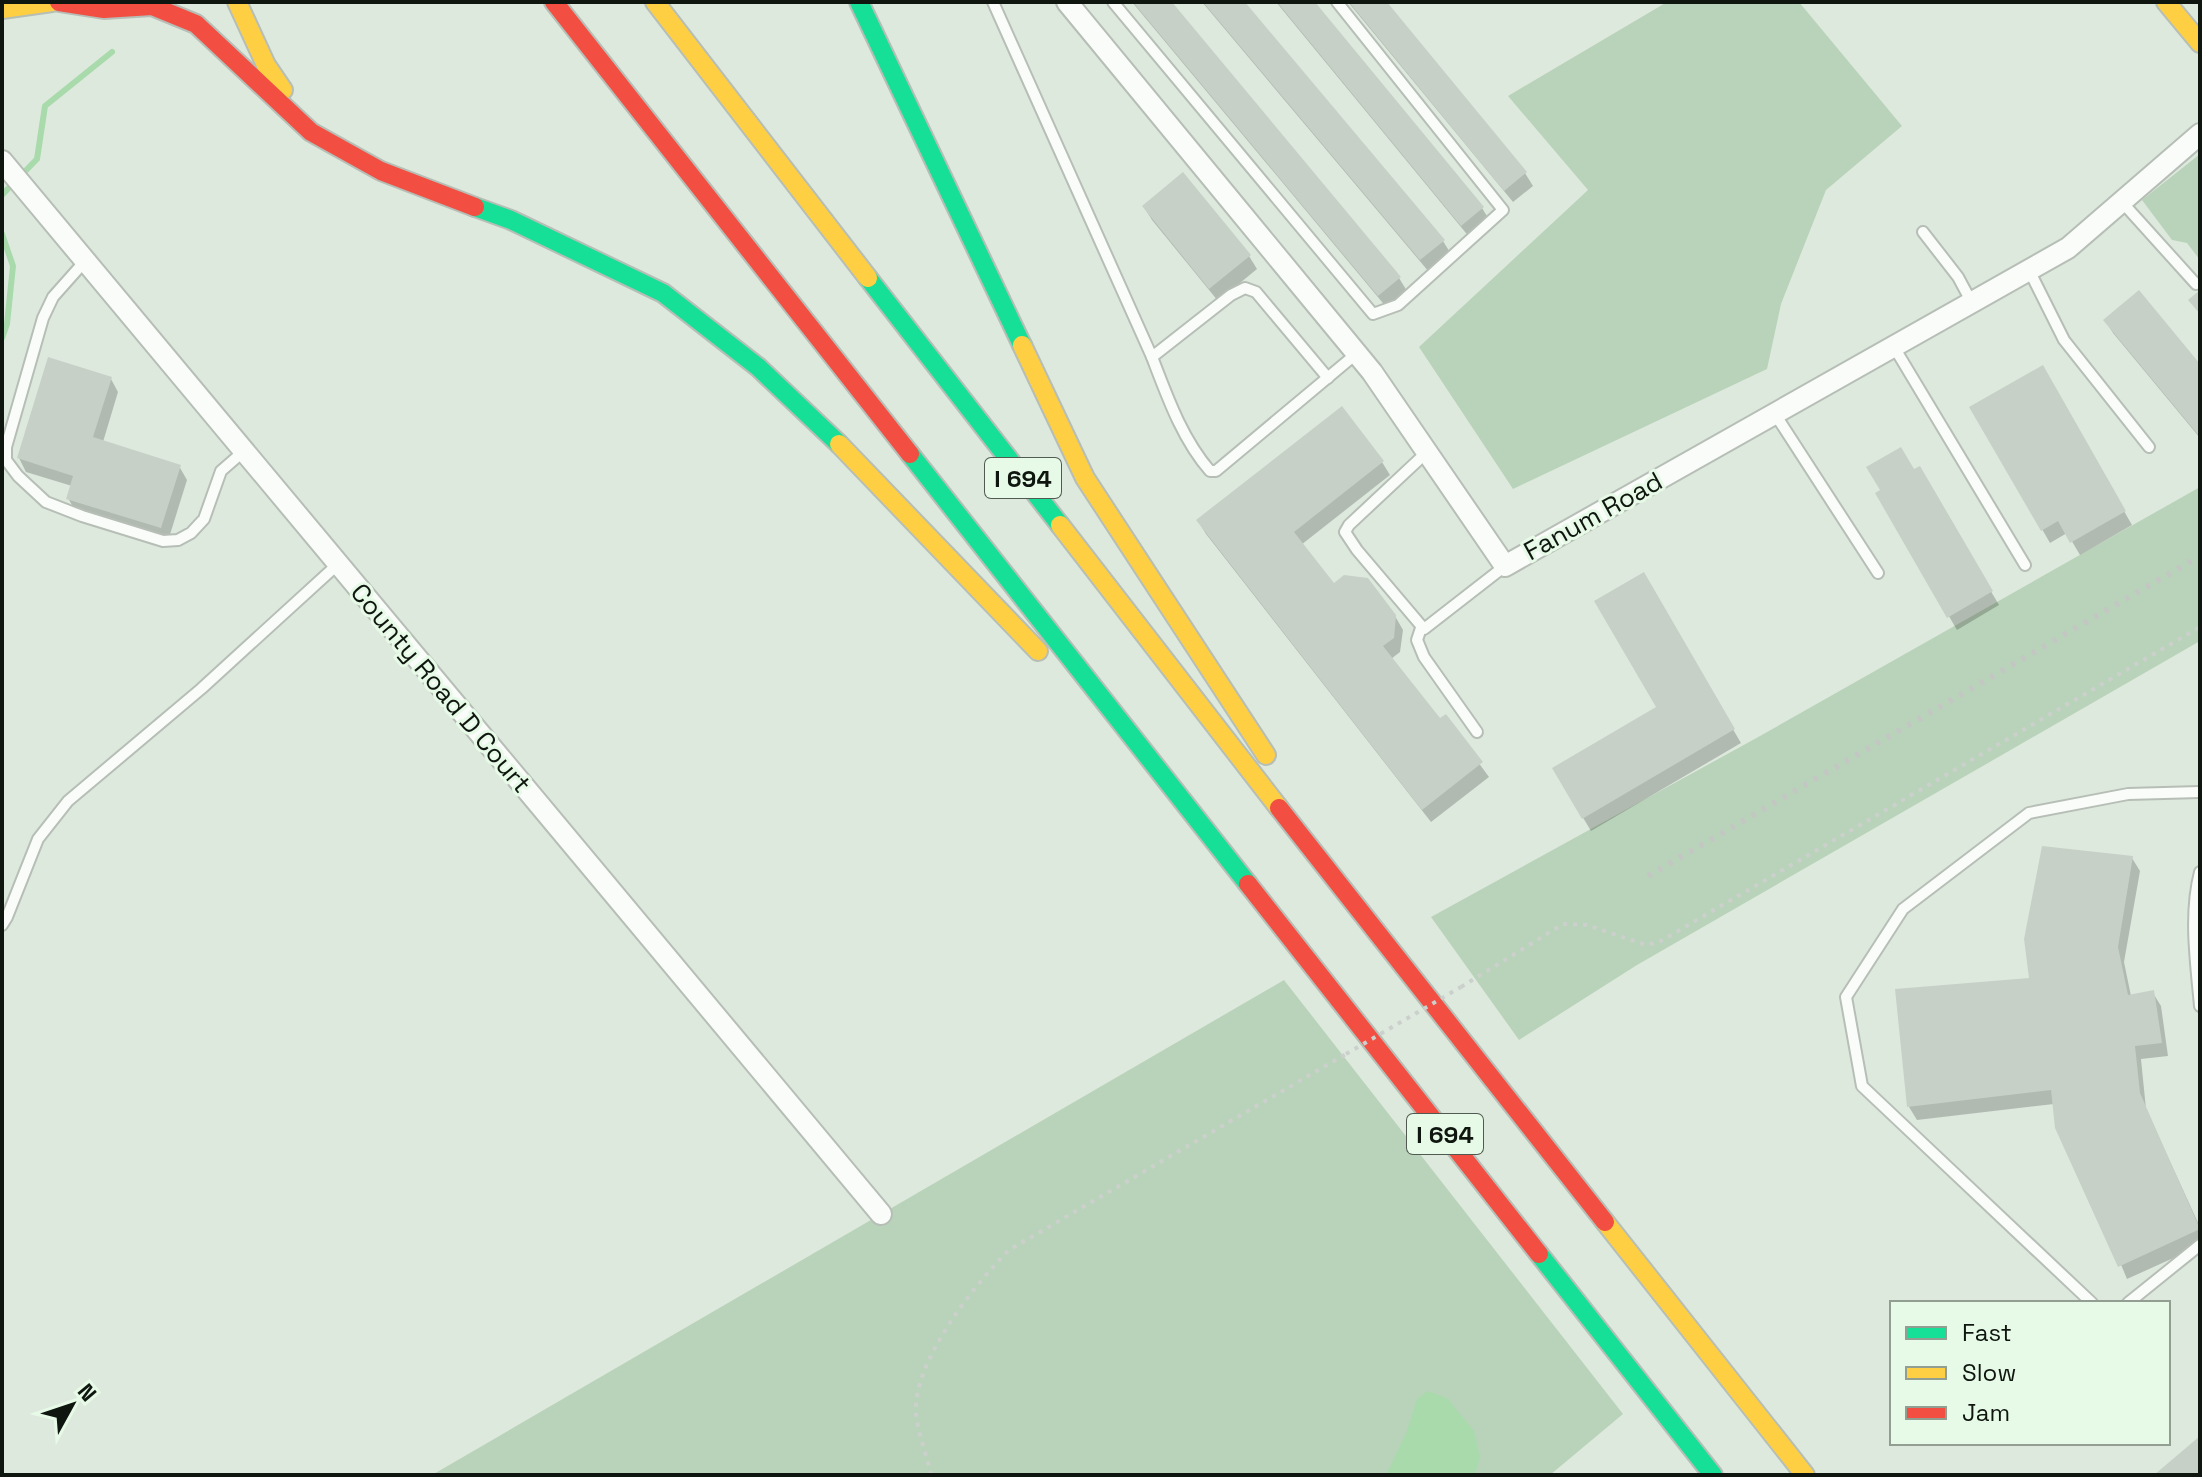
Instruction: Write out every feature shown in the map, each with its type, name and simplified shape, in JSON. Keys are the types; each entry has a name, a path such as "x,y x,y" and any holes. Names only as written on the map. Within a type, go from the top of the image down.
{"main road":[{"path":"2,9 52,2"},
{"path":"59,2 104,9 152,6 196,24 311,132 381,171 511,220 663,293 758,367 868,472 1177,793"},
{"path":"237,2 266,65 311,132"},
{"name":"I 694","path":"554,2 1713,1475"},
{"name":"I 694","path":"655,2 1392,954 1805,1475"},
{"path":"859,2 1085,478 1392,954"},
{"path":"2166,2 2200,43"}],"street":[{"name":"Fanum Road","path":"1067,2 1356,354 1505,566 2068,248 2200,134"},
{"name":"County Road D Court","path":"2,161 881,1214"}],"lane":[{"path":"993,2 1152,357 1170,406 1199,459 1210,471 1216,471 1356,354"},
{"path":"1113,2 1373,314 1398,305 1503,210 1337,2"},
{"path":"2122,202 2196,284"},
{"path":"1923,232 1958,277 1972,303"},
{"path":"85,261 53,297 43,318 6,447 6,460 18,476 46,502 163,541 178,540 191,533 204,519 221,471 244,451"},
{"path":"2029,270 2064,340 2149,447"},
{"path":"1152,357 1231,295 1245,288 1256,292 1328,378"},
{"path":"1894,347 2025,565"},
{"path":"1775,414 1878,573"},
{"path":"1421,628 1345,532 1427,452"},
{"path":"2,925 38,839 68,801 201,689 338,564"},
{"path":"1421,628 1428,628 1505,566"},
{"path":"1421,628 1417,640 1424,657 1477,732"},
{"path":"2090,1301 1862,1086 1846,997 1903,909 2029,813 2128,794 2200,792"},
{"path":"2200,872 2195,890 2195,961 2200,1006"},
{"path":"2130,1301 2200,1245"}],"path":[{"path":"931,1475 916,1413 923,1371 969,1293 1009,1250 1461,987 1563,924 1587,925 1646,945 1659,942 2200,627"}],"shaded area":[{"path":"1667,2 1799,2 1902,126 1826,190 1781,304 1767,369 1513,489 1419,347 1588,190 1508,96"},
{"path":"2200,154 2200,260 2187,243 2172,240 2142,200"},
{"path":"2200,487 2200,641 1637,965 1519,1040 1431,917 1760,736"},
{"path":"1284,980 1623,1414 1550,1475 432,1475"},
{"path":"1428,1391 1447,1398 1474,1431 1480,1457 1475,1475 1386,1475 1407,1431 1417,1399"}],"building":[{"path":"1133,2 1172,2 1401,277 1378,296"},
{"path":"1203,2 1245,2 1445,240 1420,260"},
{"path":"1277,2 1315,2 1484,207 1461,226"},
{"path":"1349,2 1387,2 1527,172 1504,191"},
{"path":"1183,172 1251,255 1209,289 1142,206"},
{"path":"2139,290 2200,364 2200,437 2103,320"},
{"path":"2200,290 2200,314 2188,300"},
{"path":"48,357 112,377 93,437 181,465 161,528 66,499 73,476 17,458"},
{"path":"2043,365 2126,511 2070,543 2058,521 2041,531 1969,407"},
{"path":"1342,406 1384,461 1294,532 1334,583 1344,575 1368,578 1396,615 1394,638 1383,646 1440,718 1446,714 1483,762 1422,810 1196,520"},
{"path":"1901,447 1914,469 1920,466 1993,591 1947,618 1875,493 1880,490 1866,467"},
{"path":"1644,572 1735,729 1582,819 1552,768 1656,707 1594,601"},
{"path":"2042,846 2133,856 2118,947 2128,995 2154,990 2162,1043 2135,1046 2140,1093 2200,1229 2118,1267 2055,1128 2051,1090 1907,1107 1895,989 2029,978 2024,939"},
{"path":"2200,1436 2200,1475 2154,1475"}],"waterway":[{"path":"2,195 37,159 45,106 112,52"},
{"path":"2,234 13,266 7,324 2,338"}],"railway":[{"path":"1648,876 2200,556"}],"traffic: fast":[{"path":"859,2 1022,345"},
{"path":"475,207 511,220 663,293 758,367 839,444"},
{"path":"868,278 1060,525"},
{"path":"910,454 1248,884"},
{"path":"1539,1254 1713,1475"}],"traffic: slow":[{"path":"2,9 52,2"},
{"path":"237,2 266,65 283,90"},
{"path":"655,2 868,278"},
{"path":"2166,2 2200,43"},
{"path":"1022,345 1085,478 1266,755"},
{"path":"839,444 1038,651"},
{"path":"1060,525 1279,808"},
{"path":"1605,1222 1805,1475"}],"traffic: jam":[{"path":"59,2 104,9 152,6 196,24 311,132 381,171 475,207"},
{"path":"554,2 910,454"},
{"path":"1279,808 1605,1222"},
{"path":"1248,884 1539,1254"}]}
